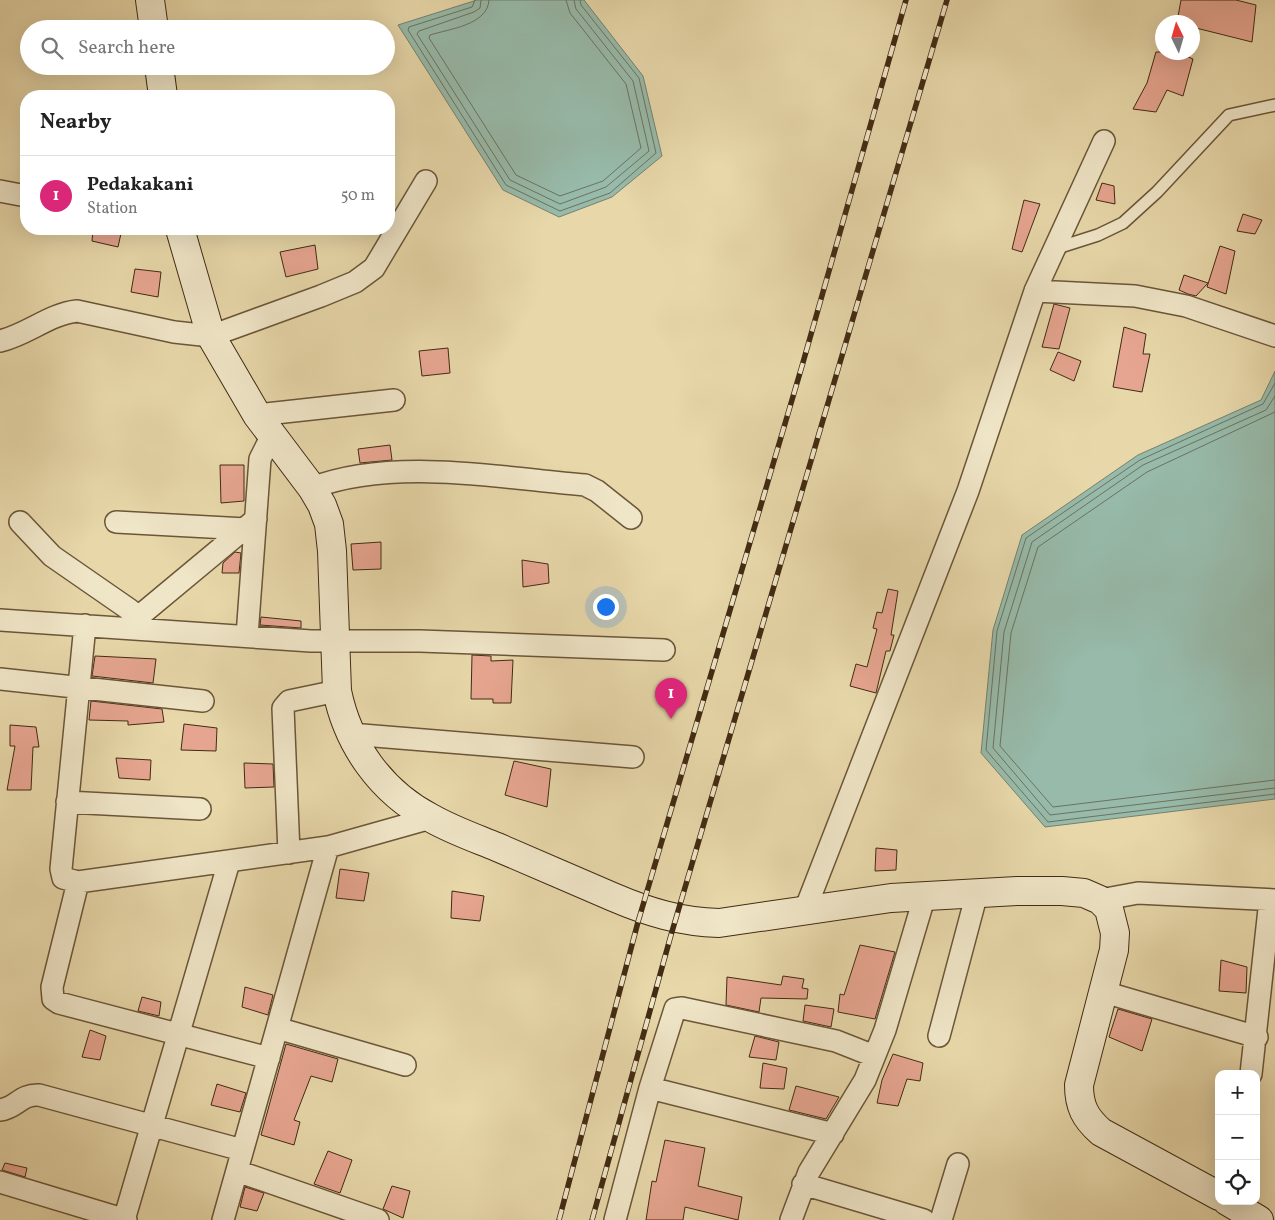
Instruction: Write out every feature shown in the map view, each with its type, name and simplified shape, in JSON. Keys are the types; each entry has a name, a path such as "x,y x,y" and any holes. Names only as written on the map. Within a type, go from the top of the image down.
{"main road":[{"path":"150,0 153,20"},
{"path":"160,75 162,90"},
{"path":"182,235 211,336 264,425 312,488 322,505 329,524 332,550 336,691 350,734 363,758 395,793 430,818 641,909 676,919 719,923 805,910 925,896 977,893 1062,891 1084,893 1100,900 1109,909 1115,933 1114,950 1079,1085 1079,1101 1083,1112 1089,1122 1101,1132 1215,1194"},
{"path":"1234,1205 1259,1220"}],"street":[{"path":"805,910 968,491 1034,291 1104,141"},
{"path":"395,233 426,181"},
{"path":"0,191 20,195"},
{"path":"0,341 14,338 61,314 77,312 174,332 211,336 321,296 366,275 374,268 394,235"},
{"path":"1034,291 1145,298 1186,306 1275,336"},
{"path":"247,636 251,524 264,425 394,400"},
{"path":"312,488 348,476 404,472 442,473 585,485 597,491 631,518"},
{"path":"20,522 52,556 130,610 140,623"},
{"path":"116,522 251,524"},
{"path":"140,623 251,524"},
{"path":"0,620 85,625 140,623 247,636 335,642 420,641 664,650"},
{"path":"85,625 61,874 67,881 78,882 328,847 430,818"},
{"path":"0,679 203,701"},
{"path":"290,853 283,708 289,701 336,691"},
{"path":"350,734 633,757"},
{"path":"67,802 200,809"},
{"path":"223,1220 328,847"},
{"path":"0,1182 125,1220 229,862"},
{"path":"78,882 52,987 54,999 59,1003 268,1058"},
{"path":"939,1036 977,893"},
{"path":"1100,900 1138,894 1273,900 1252,1070"},
{"path":"791,1220 804,1184 865,1080 885,1030 925,896"},
{"path":"1104,992 1257,1037"},
{"path":"615,1220 650,1088 673,1012 677,1008 836,1041 874,1056"},
{"path":"277,1028 405,1065"},
{"path":"650,1088 833,1134"},
{"path":"0,1110 10,1108 27,1095 39,1095 242,1150"},
{"path":"941,1220 958,1164"},
{"path":"236,1171 378,1220"},
{"path":"804,1184 924,1220"}],"lane":[{"path":"1054,249 1098,235 1123,223 1158,192 1229,114 1275,105"}],"water":[{"path":"477,0 584,0 643,76 662,156 612,197 559,217 503,190 398,25"},
{"path":"1275,371 1275,799 1045,827 981,753 993,630 1022,535 1138,455 1261,400"}],"building":[{"path":"1181,0 1236,0 1256,5 1252,42 1200,29 1200,15 1178,15"},
{"path":"1155,55 1155,60 1193,60 1183,96 1167,90 1156,112 1133,109 1147,83"},
{"path":"1102,183 1114,186 1115,204 1096,200"},
{"path":"1024,200 1040,204 1022,252 1012,249"},
{"path":"1243,214 1262,220 1255,234 1237,231"},
{"path":"92,235 121,235 118,247 92,241"},
{"path":"315,245 318,269 286,277 280,252"},
{"path":"1220,246 1235,251 1226,294 1207,287"},
{"path":"135,269 161,272 158,297 131,292"},
{"path":"1184,275 1208,283 1196,296 1188,294 1179,290"},
{"path":"1054,304 1070,308 1059,349 1042,347"},
{"path":"1124,327 1146,334 1143,354 1150,354 1142,392 1113,387"},
{"path":"448,348 450,373 422,376 419,351"},
{"path":"1058,352 1081,361 1074,381 1050,370"},
{"path":"390,445 392,460 360,463 358,449"},
{"path":"220,465 244,465 244,501 221,503"},
{"path":"381,542 381,569 353,570 351,544"},
{"path":"235,552 241,553 239,573 222,573 223,563"},
{"path":"522,560 548,564 549,583 523,587"},
{"path":"888,589 898,591 891,635 894,635 890,651 886,651 876,693 850,686 856,664 867,667 877,629 873,628 877,612 882,613"},
{"path":"261,617 301,621 301,628 260,625"},
{"path":"472,655 491,656 491,661 513,660 511,703 493,703 493,699 471,699"},
{"path":"95,656 156,659 153,683 92,676"},
{"path":"91,701 162,709 164,722 128,725 128,721 89,720"},
{"path":"184,724 217,728 216,751 181,750"},
{"path":"10,725 36,727 39,747 33,747 31,790 7,790 15,746 10,746"},
{"path":"116,758 151,760 150,780 119,778"},
{"path":"514,761 551,769 547,807 505,795"},
{"path":"244,763 273,764 274,787 245,788"},
{"path":"876,848 897,850 896,870 875,871"},
{"path":"340,869 369,873 364,901 336,898"},
{"path":"452,891 484,896 480,921 451,918"},
{"path":"860,945 895,952 875,1019 838,1012 840,994 844,995"},
{"path":"1221,960 1247,967 1246,993 1219,991"},
{"path":"783,976 804,979 802,988 808,989 807,999 761,998 759,1012 726,1005 727,977 781,985"},
{"path":"245,987 273,995 268,1015 242,1007"},
{"path":"142,997 161,1002 159,1016 138,1011"},
{"path":"805,1005 834,1009 831,1027 803,1021"},
{"path":"1118,1009 1152,1019 1142,1051 1109,1037"},
{"path":"90,1030 106,1036 100,1060 82,1057"},
{"path":"755,1036 779,1042 776,1060 749,1057"},
{"path":"286,1044 338,1059 332,1082 311,1076 294,1120 300,1122 294,1145 261,1135"},
{"path":"893,1054 923,1063 920,1081 907,1079 898,1106 877,1103 882,1080"},
{"path":"763,1063 787,1068 784,1089 760,1088"},
{"path":"217,1084 246,1093 240,1112 211,1105"},
{"path":"796,1086 839,1097 826,1119 789,1110"},
{"path":"665,1140 705,1148 698,1186 742,1197 738,1220 685,1207 683,1220 646,1220 652,1181 656,1182"},
{"path":"328,1151 352,1160 340,1193 314,1184"},
{"path":"5,1163 27,1168 25,1177 2,1170"},
{"path":"392,1186 410,1191 403,1218 383,1209"},
{"path":"245,1187 264,1193 257,1211 240,1207"}],"railway":[{"path":"559,1220 638,922 802,366 906,0"},
{"path":"592,1220 671,935 947,0"}],"place":[{"name":"Pedakakani","path":"671,719"}]}
